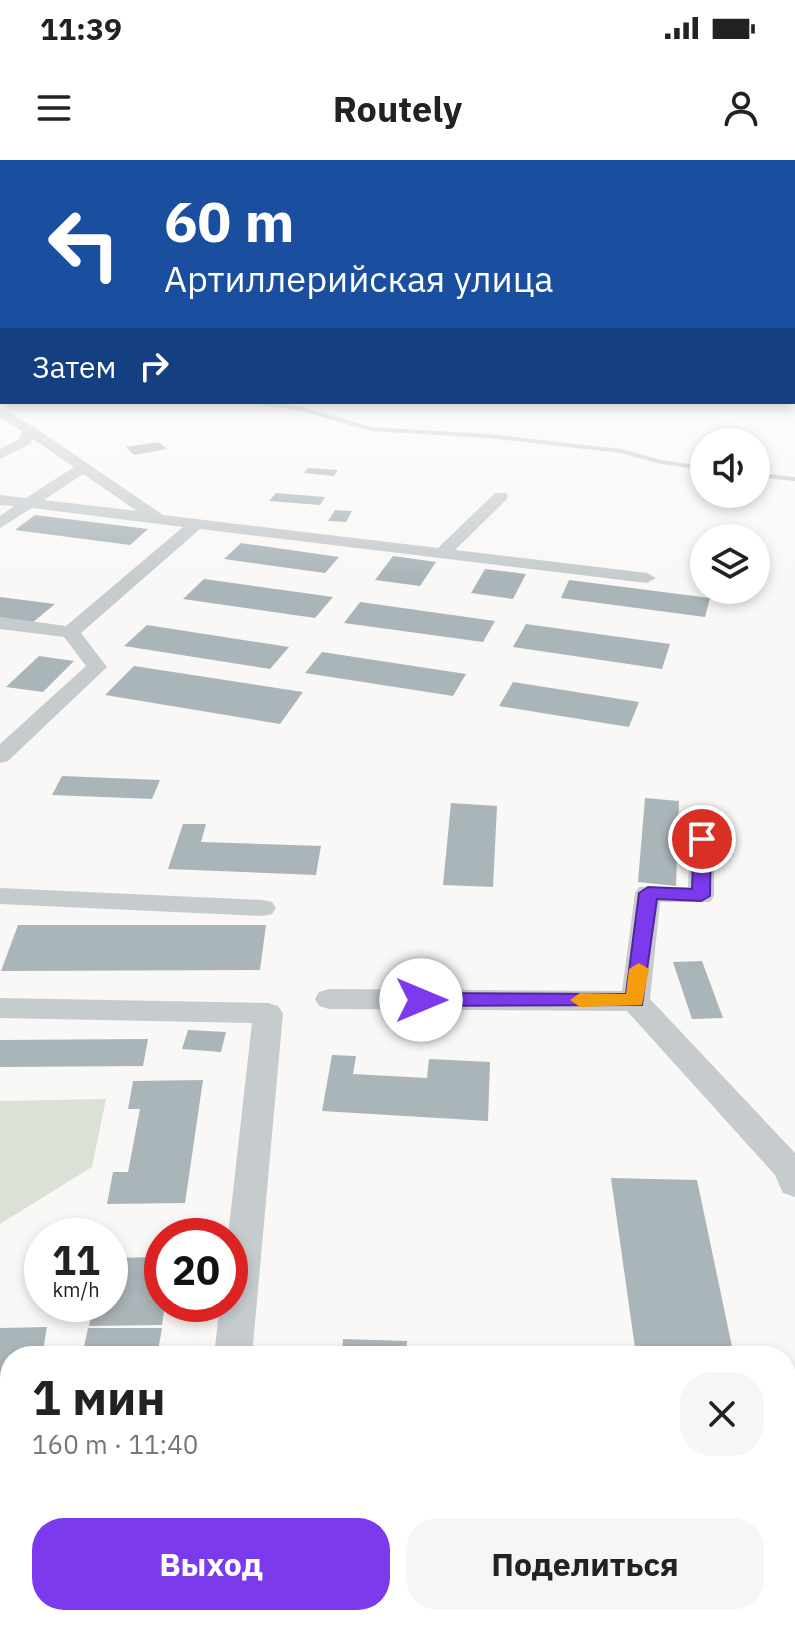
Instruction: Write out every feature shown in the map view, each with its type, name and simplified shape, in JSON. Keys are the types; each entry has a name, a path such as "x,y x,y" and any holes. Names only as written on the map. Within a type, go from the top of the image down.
{"street":[{"path":"0,455 22,442"},
{"path":"47,442 159,519"},
{"path":"0,523 84,467"},
{"path":"442,553 501,496"},
{"path":"0,500 647,578"},
{"path":"70,632 197,523"},
{"path":"0,623 70,632 97,667 0,756"},
{"path":"635,1001 648,893 701,896 702,839"},
{"path":"0,896 263,908"},
{"path":"329,999 635,1001 790,1169 795,1184"},
{"path":"0,1008 268,1013 234,1346"}],"shaded area":[{"path":"106,1099 92,1167 0,1224 0,1101"}],"building":[{"path":"159,442 167,449 134,455 126,447"},
{"path":"308,468 338,470 334,476 304,473"},
{"path":"276,493 325,497 320,505 269,501"},
{"path":"335,510 352,511 346,522 328,521"},
{"path":"35,515 148,529 130,545 15,530"},
{"path":"241,543 339,557 325,573 224,559"},
{"path":"393,556 436,562 420,586 375,580"},
{"path":"485,569 526,574 513,599 471,593"},
{"path":"204,579 333,597 315,618 183,599"},
{"path":"569,580 690,595 690,604 708,604 705,617 561,598"},
{"path":"0,597 55,604 32,623 0,618"},
{"path":"360,602 495,621 483,642 344,623"},
{"path":"526,624 670,644 662,669 513,647"},
{"path":"147,625 289,647 270,669 124,646"},
{"path":"322,652 466,674 453,696 305,673"},
{"path":"39,656 74,661 43,692 6,687"},
{"path":"134,666 303,692 280,724 105,695"},
{"path":"513,682 639,702 629,727 499,706"},
{"path":"62,776 160,780 152,799 52,795"},
{"path":"645,798 679,801 676,886 638,882"},
{"path":"451,803 497,806 493,887 443,885"},
{"path":"183,824 206,824 201,842 321,846 316,875 168,869"},
{"path":"18,925 266,925 260,970 1,971"},
{"path":"702,961 723,1018 692,1019 673,962"},
{"path":"188,1030 226,1032 221,1052 182,1049"},
{"path":"148,1039 143,1066 0,1067 0,1040"},
{"path":"332,1055 356,1056 353,1074 427,1078 429,1059 490,1062 488,1121 322,1111"},
{"path":"203,1080 185,1203 107,1204 113,1172 128,1172 140,1109 128,1109 133,1081"},
{"path":"611,1178 697,1180 732,1346 635,1346"},
{"path":"144,1257 144,1322 162,1322 162,1325 89,1326 90,1322 128,1322 128,1258"},
{"path":"47,1327 44,1346 0,1346 0,1328"},
{"path":"88,1328 162,1328 159,1346 84,1346"},
{"path":"343,1339 407,1341 407,1346 343,1346"}],"waterway":[{"path":"545,442 621,451 690,466"},
{"path":"770,476 795,479"}],"slow traffic":[{"path":"580,1000 635,1001 639,969"}],"route":[{"path":"421,1000 635,1001 648,893 701,896 702,839"}]}
